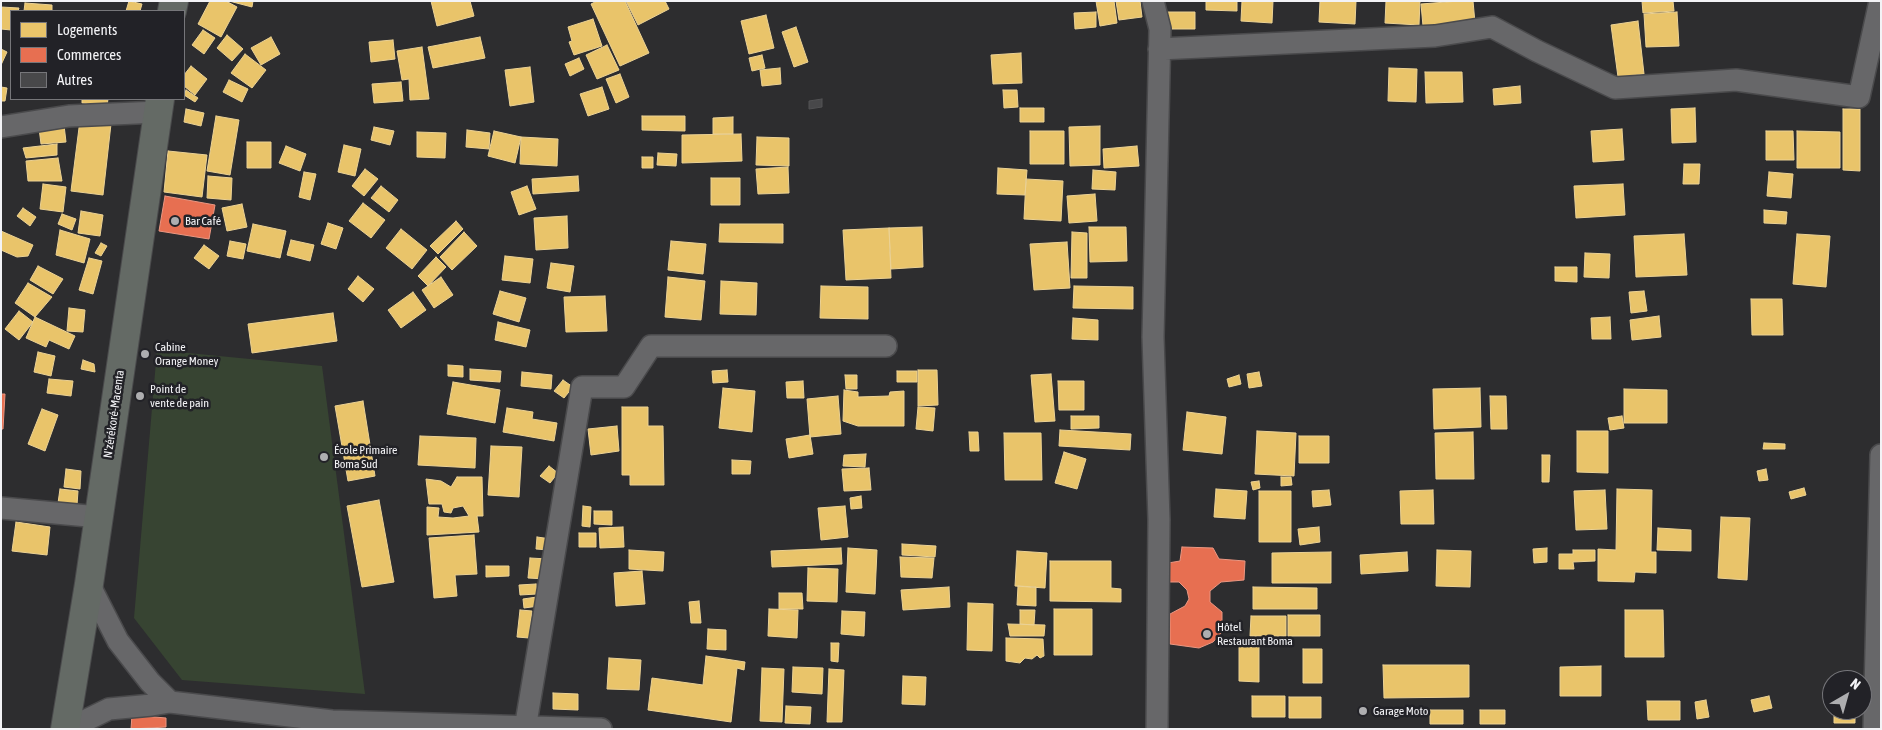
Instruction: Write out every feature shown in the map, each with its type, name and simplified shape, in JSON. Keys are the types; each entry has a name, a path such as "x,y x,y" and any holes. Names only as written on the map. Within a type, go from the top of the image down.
{"highway":[{"name":"N'zérékoré-Macenta","path":"67,729 90,584 159,105"}],"street":[{"path":"1153,1 1160,29 1153,337 1159,520 1157,729"},
{"path":"1159,49 1434,36 1492,27 1537,51 1615,88 1736,80 1859,97 1880,1"},
{"path":"1,127 69,116 159,105"},
{"path":"525,727 582,387 624,388 651,346 886,346"},
{"path":"1874,729 1881,455"},
{"path":"1,508 99,517"},
{"path":"90,584 118,641 150,682 170,702"},
{"path":"67,729 110,709 170,702 332,721 601,729"}],"green space":[{"path":"157,350 322,366 365,694 182,680 134,618"}],"building: Logements":[{"path":"129,1 142,4 140,10 126,10"},
{"path":"210,1 226,1 237,7 221,37 198,24"},
{"path":"229,1 253,1 252,7"},
{"path":"431,1 470,1 474,16 437,26"},
{"path":"597,1 625,1 649,53 620,66 591,4"},
{"path":"626,1 665,1 669,9 638,25"},
{"path":"1096,1 1114,1 1117,23 1100,26"},
{"path":"1116,1 1140,1 1142,17 1119,20"},
{"path":"1206,1 1237,1 1237,11 1206,10"},
{"path":"1242,1 1273,1 1272,23 1241,21"},
{"path":"1320,1 1356,1 1355,24 1319,22"},
{"path":"1386,1 1420,1 1419,25 1385,23"},
{"path":"1473,1 1475,23 1423,26 1421,4"},
{"path":"1642,1 1673,1 1674,11 1643,13"},
{"path":"25,3 52,5 52,10 24,10"},
{"path":"1,7 19,8 18,10 10,10 10,30 1,29"},
{"path":"1096,12 1096,27 1075,29 1074,13"},
{"path":"1162,12 1195,12 1195,29 1162,29"},
{"path":"1677,12 1679,46 1646,47 1644,14"},
{"path":"766,15 774,48 749,54 741,21"},
{"path":"593,19 602,46 574,55 569,42 572,41 568,27"},
{"path":"1638,21 1644,74 1618,77 1611,25"},
{"path":"796,27 808,62 794,67 782,32"},
{"path":"203,30 215,38 204,54 192,45"},
{"path":"227,35 243,49 232,61 217,48"},
{"path":"271,37 280,54 261,65 251,48"},
{"path":"480,37 485,58 433,68 428,47"},
{"path":"393,40 395,59 371,62 369,42"},
{"path":"607,45 619,70 597,79 586,55"},
{"path":"422,47 429,99 410,100 409,79 402,80 397,51"},
{"path":"1,49 7,52 1,65"},
{"path":"1021,53 1022,83 993,84 991,55"},
{"path":"245,54 266,70 252,88 231,73"},
{"path":"762,55 765,68 752,71 749,58"},
{"path":"579,58 584,69 570,76 565,64"},
{"path":"191,66 207,79 195,95 185,87 185,74"},
{"path":"530,67 534,102 510,106 505,70"},
{"path":"780,68 781,84 762,86 760,70"},
{"path":"1389,68 1417,69 1416,102 1388,101"},
{"path":"1425,72 1462,72 1463,102 1426,103"},
{"path":"620,74 629,97 616,103 606,79"},
{"path":"229,80 248,89 242,102 223,92"},
{"path":"401,82 403,101 374,103 372,84"},
{"path":"1520,86 1521,103 1494,105 1493,89"},
{"path":"1,87 7,88 5,101 1,101"},
{"path":"602,87 609,109 588,116 580,94"},
{"path":"186,90 198,98 195,102 185,96"},
{"path":"1003,90 1017,90 1018,107 1004,108"},
{"path":"82,100 108,100 107,106 82,103"},
{"path":"1020,108 1044,108 1044,122 1020,122"},
{"path":"1695,108 1696,142 1672,143 1671,109"},
{"path":"186,109 204,113 201,126 184,122"},
{"path":"1843,109 1860,109 1860,171 1843,170"},
{"path":"216,116 239,120 230,175 207,171"},
{"path":"642,116 685,116 685,131 642,130"},
{"path":"733,117 733,134 713,134 713,118"},
{"path":"80,120 111,124 103,195 71,191"},
{"path":"64,125 66,142 41,144 39,128"},
{"path":"1100,126 1100,165 1070,166 1069,127"},
{"path":"374,127 394,131 390,145 371,140"},
{"path":"1622,129 1624,160 1593,162 1591,131"},
{"path":"467,130 490,133 489,149 466,147"},
{"path":"494,131 521,137 515,163 488,156"},
{"path":"1030,131 1064,131 1064,164 1030,164"},
{"path":"1766,131 1793,131 1794,160 1766,160"},
{"path":"1797,131 1840,132 1840,168 1797,168"},
{"path":"417,132 446,133 445,158 417,157"},
{"path":"741,134 742,161 682,163 682,135"},
{"path":"521,137 558,139 557,166 520,164"},
{"path":"757,137 789,138 789,166 756,165"},
{"path":"247,142 271,142 271,168 247,168"},
{"path":"57,144 57,155 26,158 23,148"},
{"path":"344,145 361,149 355,176 338,172"},
{"path":"286,146 306,154 300,171 279,163"},
{"path":"1137,146 1139,166 1104,168 1103,149"},
{"path":"168,151 207,155 202,197 164,192"},
{"path":"658,153 677,154 676,166 657,165"},
{"path":"642,157 653,157 653,168 642,168"},
{"path":"58,158 62,181 28,181 26,161"},
{"path":"1684,164 1700,164 1699,184 1683,184"},
{"path":"788,167 789,193 758,194 756,169"},
{"path":"998,168 1027,170 1025,195 997,194"},
{"path":"365,169 378,179 364,196 352,186"},
{"path":"1093,170 1116,172 1115,190 1092,189"},
{"path":"304,172 316,174 310,200 299,197"},
{"path":"1769,172 1793,174 1791,198 1767,196"},
{"path":"208,176 232,178 231,200 207,198"},
{"path":"578,176 579,191 533,194 532,179"},
{"path":"711,178 740,178 740,205 711,205"},
{"path":"1026,179 1063,181 1061,221 1024,219"},
{"path":"43,184 66,187 63,212 40,209"},
{"path":"1623,184 1625,215 1576,218 1574,186"},
{"path":"381,186 398,200 389,212 371,198"},
{"path":"527,186 536,209 519,215 511,192"},
{"path":"1095,194 1097,221 1069,223 1067,196"},
{"path":"363,203 385,220 371,238 349,221"},
{"path":"242,204 247,227 227,231 222,208"},
{"path":"23,208 36,217 30,226 17,216"},
{"path":"1764,210 1787,212 1786,224 1764,223"},
{"path":"81,211 103,215 100,236 78,233"},
{"path":"62,214 76,219 72,230 58,224"},
{"path":"567,216 568,248 536,250 534,218"},
{"path":"456,221 463,229 438,254 430,246"},
{"path":"328,223 343,228 336,249 321,244"},
{"path":"253,224 286,231 280,258 247,251"},
{"path":"720,224 783,224 783,243 719,242"},
{"path":"922,227 923,267 891,269 889,228"},
{"path":"1089,227 1126,227 1127,261 1090,262"},
{"path":"889,228 891,278 846,280 843,230"},
{"path":"401,229 427,250 412,269 386,248"},
{"path":"60,230 90,239 84,263 56,255"},
{"path":"1,231 33,245 28,256 17,257 1,250"},
{"path":"464,232 477,246 452,270 440,257"},
{"path":"1072,232 1087,233 1087,278 1071,278"},
{"path":"1684,234 1687,275 1636,277 1634,236"},
{"path":"1797,234 1830,236 1826,287 1793,284"},
{"path":"291,240 314,245 310,261 287,255"},
{"path":"230,241 246,244 243,259 227,256"},
{"path":"671,241 706,244 703,274 668,270"},
{"path":"1067,242 1070,288 1034,290 1030,244"},
{"path":"101,243 107,246 101,256 95,253"},
{"path":"204,245 219,256 209,269 194,258"},
{"path":"1585,253 1610,254 1609,278 1584,277"},
{"path":"505,256 533,259 530,283 502,280"},
{"path":"436,257 446,267 428,286 418,276"},
{"path":"89,258 102,261 93,294 79,290"},
{"path":"551,263 574,266 570,292 547,288"},
{"path":"38,266 63,279 53,294 30,280"},
{"path":"1555,267 1577,267 1577,282 1555,281"},
{"path":"358,276 374,289 363,302 348,289"},
{"path":"441,277 453,295 434,308 422,290"},
{"path":"668,277 705,281 701,320 665,317"},
{"path":"721,281 757,283 756,315 720,314"},
{"path":"28,283 52,297 35,317 15,303"},
{"path":"821,286 868,287 868,319 820,318"},
{"path":"1074,286 1133,287 1133,309 1073,308"},
{"path":"500,291 526,298 519,322 493,314"},
{"path":"1644,291 1647,311 1631,313 1629,292"},
{"path":"413,292 426,310 401,328 388,310"},
{"path":"605,296 607,331 566,332 564,297"},
{"path":"1751,299 1782,299 1783,335 1752,335"},
{"path":"69,308 85,310 83,332 67,331"},
{"path":"19,311 33,322 19,340 5,329"},
{"path":"333,313 337,341 252,353 248,324"},
{"path":"1659,316 1661,337 1632,340 1630,320"},
{"path":"35,317 75,336 69,349 49,340 46,347 26,338"},
{"path":"1610,317 1611,339 1592,339 1591,318"},
{"path":"1073,318 1098,320 1098,340 1072,339"},
{"path":"498,322 530,330 526,347 495,340"},
{"path":"38,352 55,356 51,376 34,372"},
{"path":"83,360 94,364 95,372 81,369"},
{"path":"448,365 463,366 463,377 448,376"},
{"path":"470,369 501,371 500,382 470,380"},
{"path":"727,370 728,382 713,383 712,371"},
{"path":"918,370 937,370 938,405 918,406"},
{"path":"897,371 917,371 917,382 897,382"},
{"path":"522,372 552,375 551,389 521,386"},
{"path":"1259,372 1262,386 1249,388 1247,374"},
{"path":"1051,374 1055,421 1035,422 1031,375"},
{"path":"845,375 857,375 857,389 846,389"},
{"path":"1239,375 1241,384 1229,387 1227,379"},
{"path":"49,379 73,381 71,396 47,393"},
{"path":"563,380 573,387 564,398 554,391"},
{"path":"803,381 804,398 787,398 786,382"},
{"path":"1058,381 1084,381 1084,410 1059,410"},
{"path":"453,382 500,390 495,423 447,414"},
{"path":"723,388 755,391 752,432 719,428"},
{"path":"1480,388 1481,427 1434,429 1433,389"},
{"path":"1624,389 1667,390 1667,423 1624,423"},
{"path":"844,390 858,392 858,397 889,396 890,392 904,391 904,426 858,426 843,421"},
{"path":"838,396 841,434 810,437 807,399"},
{"path":"1490,396 1506,396 1507,429 1491,429"},
{"path":"363,401 375,476 348,481 335,406"},
{"path":"622,407 648,407 648,426 663,426 664,485 630,485 630,475 622,475"},
{"path":"918,407 935,408 933,431 916,429"},
{"path":"507,408 533,412 532,419 557,423 554,441 503,432"},
{"path":"42,409 58,415 45,451 28,444"},
{"path":"1187,412 1226,417 1222,454 1183,450"},
{"path":"1071,416 1099,416 1099,428 1071,429"},
{"path":"1622,416 1624,428 1610,430 1608,418"},
{"path":"617,426 619,451 591,455 588,429"},
{"path":"1060,430 1131,434 1130,450 1059,446"},
{"path":"1257,431 1296,433 1294,476 1255,474"},
{"path":"1577,431 1608,431 1608,473 1577,472"},
{"path":"969,432 978,432 979,451 970,451"},
{"path":"1473,432 1474,479 1436,479 1435,433"},
{"path":"1004,433 1041,433 1042,480 1005,480"},
{"path":"810,435 813,454 789,458 786,439"},
{"path":"420,436 476,438 475,468 418,465"},
{"path":"1299,436 1329,436 1329,463 1299,463"},
{"path":"1764,443 1785,444 1785,449 1763,449"},
{"path":"491,446 522,447 519,497 488,495"},
{"path":"1064,452 1086,459 1077,489 1055,483"},
{"path":"866,454 865,467 843,466 844,455"},
{"path":"1542,455 1550,455 1549,482 1542,482"},
{"path":"732,460 751,461 750,474 732,474"},
{"path":"549,466 558,473 550,483 540,476"},
{"path":"869,468 871,490 844,491 842,469"},
{"path":"66,469 81,471 80,489 64,487"},
{"path":"1766,469 1768,480 1759,481 1757,471"},
{"path":"457,477 482,477 483,516 477,516 479,532 427,535 427,507 439,508 438,517 469,516 463,506 453,508 451,513 444,512 442,504 429,504 426,479 441,481 451,487"},
{"path":"1281,477 1291,477 1292,485 1281,486"},
{"path":"1259,481 1260,488 1253,490 1251,482"},
{"path":"1804,488 1806,495 1791,499 1789,492"},
{"path":"60,489 78,491 77,505 58,503"},
{"path":"1216,489 1247,491 1245,519 1214,517"},
{"path":"1617,489 1652,490 1651,552 1656,552 1656,573 1635,572 1634,582 1598,581 1598,549 1616,550"},
{"path":"1329,490 1331,505 1313,507 1312,491"},
{"path":"1433,490 1434,524 1401,524 1400,491"},
{"path":"1605,490 1607,529 1576,530 1574,491"},
{"path":"1259,491 1291,491 1291,542 1259,542"},
{"path":"861,496 862,508 851,509 850,498"},
{"path":"379,500 394,582 362,587 347,506"},
{"path":"583,506 591,507 590,527 582,526"},
{"path":"845,506 848,537 821,540 818,508"},
{"path":"594,511 612,511 612,525 594,524"},
{"path":"1721,517 1750,518 1747,580 1718,578"},
{"path":"16,522 50,527 47,555 12,551"},
{"path":"623,527 624,547 600,548 599,528"},
{"path":"1319,527 1320,542 1300,545 1298,529"},
{"path":"1658,528 1691,530 1691,551 1657,550"},
{"path":"579,533 596,533 596,547 579,547"},
{"path":"474,535 477,574 455,575 457,596 434,598 429,538"},
{"path":"537,537 551,539 549,550 536,549"},
{"path":"902,544 936,546 935,557 902,555"},
{"path":"841,548 842,564 772,567 771,551"},
{"path":"848,548 877,550 875,594 846,592"},
{"path":"1547,548 1547,562 1534,563 1533,549"},
{"path":"629,550 664,552 663,571 629,569"},
{"path":"1437,550 1471,551 1470,587 1436,586"},
{"path":"1573,550 1595,550 1595,561 1573,562 1574,569 1559,569 1559,554 1573,554"},
{"path":"1017,551 1047,553 1045,588 1015,586"},
{"path":"1331,552 1331,583 1272,583 1272,553"},
{"path":"1407,552 1408,571 1361,574 1360,555"},
{"path":"900,557 934,558 932,578 901,577"},
{"path":"530,558 548,559 546,579 528,578"},
{"path":"1050,561 1111,561 1111,588 1121,589 1121,602 1050,601"},
{"path":"486,566 509,566 509,576 486,577"},
{"path":"808,568 838,569 837,602 807,601"},
{"path":"642,571 645,604 616,606 614,573"},
{"path":"536,584 537,594 520,595 519,585"},
{"path":"1018,586 1036,587 1036,606 1017,605"},
{"path":"949,587 950,607 903,610 901,590"},
{"path":"1253,587 1317,588 1317,609 1253,609"},
{"path":"779,593 802,593 803,609 779,609"},
{"path":"537,597 539,606 524,608 523,599"},
{"path":"699,601 701,623 691,623 689,602"},
{"path":"968,603 993,604 992,651 967,650"},
{"path":"769,609 798,610 797,638 768,636"},
{"path":"1054,609 1092,609 1092,655 1054,655"},
{"path":"520,610 532,611 529,638 517,637"},
{"path":"1020,610 1035,610 1034,625 1020,624"},
{"path":"1625,610 1663,610 1664,657 1625,657"},
{"path":"842,611 865,612 864,636 841,634"},
{"path":"1288,615 1320,615 1320,636 1288,636"},
{"path":"1251,616 1286,616 1286,636 1250,636"},
{"path":"1008,624 1045,625 1044,636 1010,636"},
{"path":"708,629 726,630 726,650 707,649"},
{"path":"1006,638 1043,639 1044,656 1040,658 1037,655 1032,659 1025,658 1020,663 1006,661"},
{"path":"831,643 839,643 838,662 831,661"},
{"path":"1239,647 1259,647 1259,682 1239,681"},
{"path":"1303,649 1322,649 1322,683 1303,683"},
{"path":"706,656 745,662 744,670 737,668 731,722 648,710 652,678 703,685"},
{"path":"609,658 641,660 639,690 607,689"},
{"path":"1383,665 1469,665 1469,697 1384,698"},
{"path":"1601,666 1601,696 1560,696 1560,667"},
{"path":"793,667 823,668 822,694 792,692"},
{"path":"762,668 784,669 782,722 760,721"},
{"path":"829,669 844,670 842,722 827,722"},
{"path":"903,676 926,677 925,705 902,704"},
{"path":"553,693 578,694 578,710 553,709"},
{"path":"1252,696 1285,696 1285,717 1252,717"},
{"path":"1769,696 1772,708 1754,712 1751,700"},
{"path":"1289,697 1321,697 1321,718 1289,718"},
{"path":"1706,700 1709,717 1697,719 1695,702"},
{"path":"1647,701 1680,701 1680,720 1648,720"},
{"path":"786,706 811,707 810,724 785,723"},
{"path":"1430,710 1463,710 1463,724 1430,724"},
{"path":"1480,710 1505,710 1505,724 1480,724"},
{"path":"1834,720 1855,720 1855,723 1834,723"}],"building: Commerces":[{"path":"165,196 215,205 209,239 159,231"},
{"path":"1,394 5,394 3,429 1,429"},
{"path":"1182,547 1213,548 1219,559 1245,561 1244,580 1221,582 1210,591 1210,602 1222,612 1222,632 1213,642 1199,648 1170,644 1170,614 1185,606 1189,599 1187,590 1179,582 1167,582 1168,563 1180,561"},
{"path":"132,715 166,718 166,727 131,729"}],"building: Autres":[{"path":"822,99 822,107 809,109 809,101"}],"place":[{"name":"Bar Café","path":"175,221"},
{"name":"Cabine Orange Money","path":"145,354"},
{"name":"Point de vente de pain","path":"140,396"},
{"name":"École Primaire Boma Sud","path":"324,457"},
{"name":"Hôtel Restaurant Boma","path":"1207,634"},
{"name":"Garage Moto","path":"1363,711"}]}
